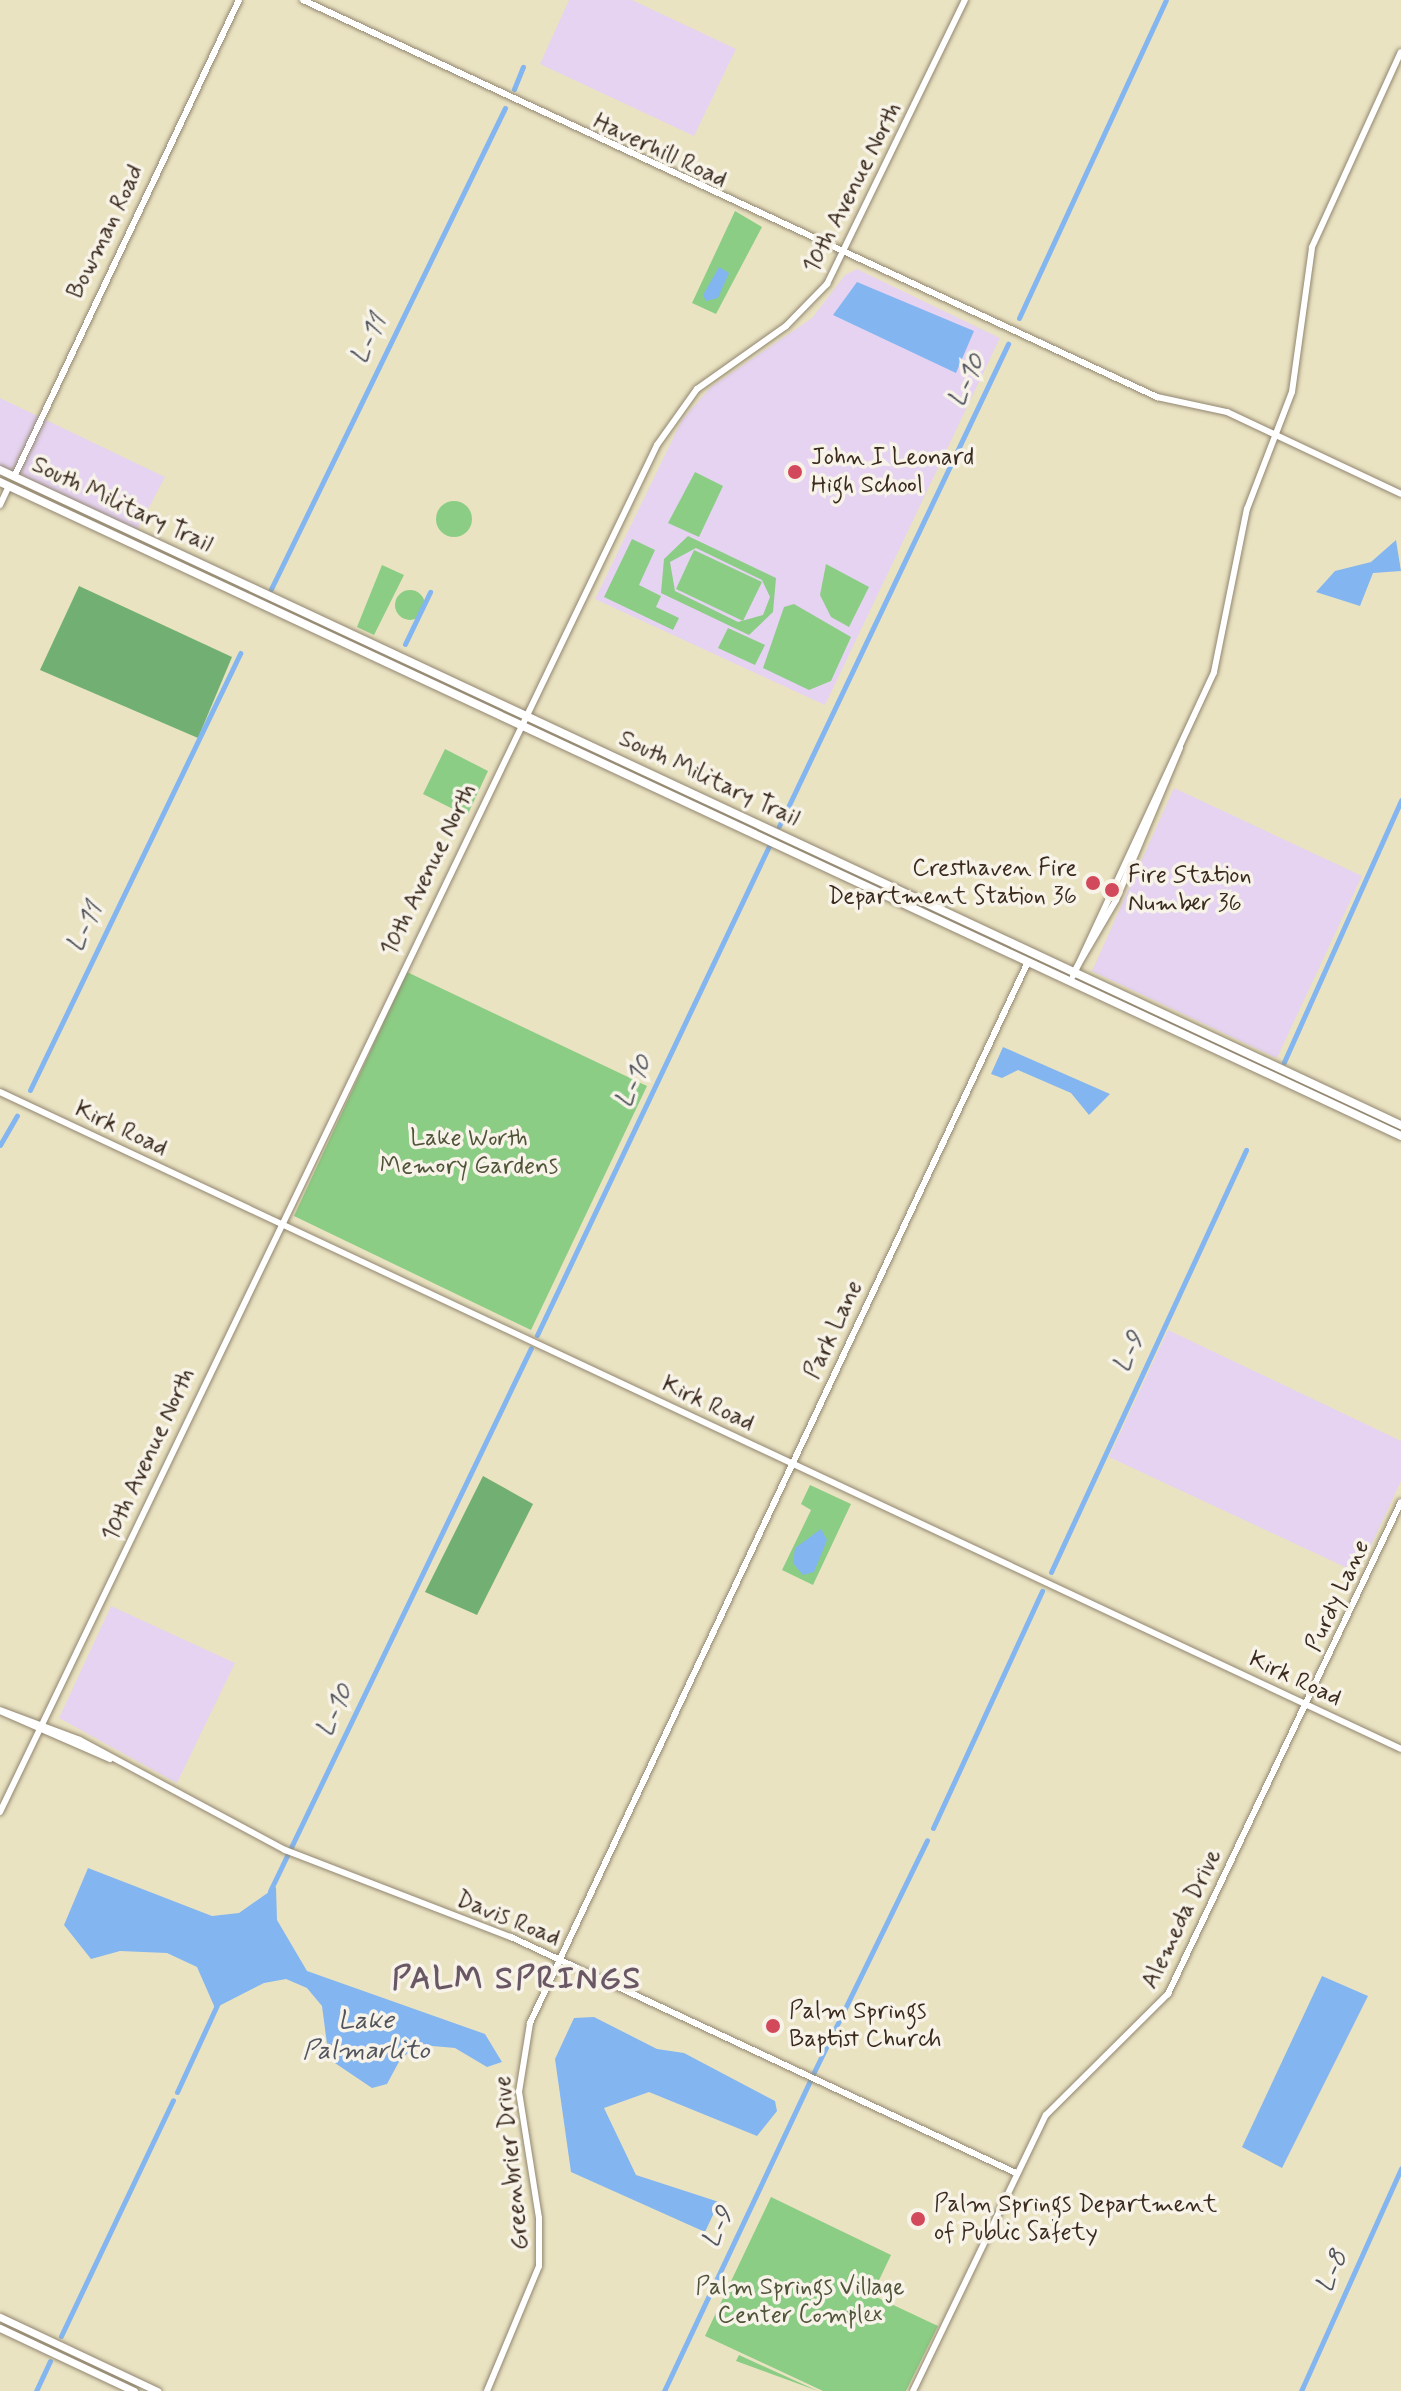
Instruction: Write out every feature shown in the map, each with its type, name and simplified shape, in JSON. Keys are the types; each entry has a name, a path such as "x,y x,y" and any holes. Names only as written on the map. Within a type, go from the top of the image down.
{"main road":[{"name":"South Military Trail","path":"0,473 178,553 743,829 1401,1136"},
{"path":"5,484 19,483 67,501"},
{"name":"South Military Trail","path":"5,484 803,845 1401,1125"},
{"path":"96,527 145,538"},
{"path":"140,547 178,553"},
{"path":"743,829 803,845"},
{"path":"943,921 956,917"},
{"path":"1203,1043 1218,1038"},
{"path":"1299,1088 1318,1086"},
{"path":"1324,1100 1341,1096"},
{"path":"0,2317 157,2391"},
{"path":"4,2330 22,2327"},
{"path":"4,2330 134,2391"},
{"path":"19,2337 36,2333"}],"street":[{"name":"Haverhill Road","path":"303,0 844,256 1007,326 1157,397 1219,409 1401,494"},
{"name":"10th Avenue North","path":"0,1812 521,719 670,422 718,370 797,316 844,256 965,0"},
{"name":"Bowman Road","path":"14,477 238,2"},
{"path":"1071,982 1180,748 1220,652 1247,509 1295,376 1312,247 1401,52"},
{"path":"0,505 5,484"},
{"name":"Park Lane","path":"675,1715 1028,962"},
{"name":"Kirk Road","path":"0,1092 1401,1749"},
{"name":"Purdy Lane","path":"1307,1705 1401,1502"},
{"name":"Alemeda Drive","path":"913,2391 1016,2173 1067,2088 1147,2021 1168,1994 1307,1705"},
{"name":"Davis Road","path":"0,1710 43,1722 285,1850 559,1959 1016,2173"},
{"name":"Davis Road","path":"0,1710 39,1730 116,1761"},
{"name":"Greenbrier Drive","path":"487,2391 539,2266 518,2079 527,2030 675,1715"}],"shaded area":[{"path":"569,0 632,0 736,49 694,136 540,64"},
{"name":"John I Leonard High School","path":"857,269 1000,338 825,705 595,599 682,420 711,387 812,318 845,275"},
{"path":"0,398 165,477 137,530 0,466"},
{"path":"1174,788 1362,876 1277,1058 1092,971"},
{"path":"1168,1330 1401,1441 1401,1481 1358,1573 1109,1457"},
{"path":"111,1606 235,1663 177,1783 59,1718"}],"green space":[{"path":"735,211 762,227 716,314 692,303"},
{"path":"695,472 723,486 699,537 668,523"},
{"path":"454,501 467,506 472,519 467,532 454,537 441,532 436,519 441,506"},
{"path":"688,536 776,578 773,612 749,635 661,593 664,559","holes":["696,548 762,580 770,597 763,615 738,622 675,591 670,562"]},
{"path":"632,539 655,550 639,585 661,596 656,607 679,618 673,630 604,597"},
{"path":"694,550 762,582 743,621 676,589"},
{"path":"826,564 869,587 849,627 831,617 820,595"},
{"path":"382,565 404,575 374,635 357,627"},
{"path":"79,586 232,657 198,738 40,670"},
{"path":"410,590 421,594 425,605 421,616 410,620 399,616 395,605 399,594"},
{"path":"794,604 851,637 831,681 809,690 763,668 784,607"},
{"path":"728,628 765,645 755,665 718,648"},
{"path":"445,749 488,771 467,816 423,794"},
{"name":"Lake Worth Memory Gardens","path":"407,972 647,1086 531,1330 294,1216"},
{"path":"483,1476 533,1504 477,1615 425,1592"},
{"path":"810,1485 851,1504 813,1585 782,1570 811,1510 801,1504"},
{"name":"Palm Springs Village Center Complex","path":"771,2197 891,2255 872,2295 938,2326 906,2391 823,2391 705,2336"},
{"path":"739,2355 818,2391 736,2361"}],"water":[{"path":"719,267 729,273 718,298 706,301 703,295"},
{"path":"857,282 974,331 956,373 833,315"},
{"path":"1396,540 1401,571 1373,573 1360,606 1316,592 1335,571 1371,562"},
{"path":"1003,1047 1110,1094 1089,1115 1071,1093 1018,1070 1002,1078 991,1074"},
{"path":"821,1529 827,1540 814,1572 803,1575 793,1563 795,1548"},
{"name":"Lake Palmarlito","path":"88,1868 212,1916 239,1913 276,1887 277,1920 307,1971 485,2034 502,2062 487,2067 455,2048 421,2045 401,2058 387,2084 372,2088 329,2059 322,2006 307,1988 286,1979 264,1983 215,2008 197,1967 167,1953 120,1951 91,1959 64,1925"},
{"path":"1322,1976 1368,1996 1282,2168 1242,2147"},
{"path":"594,2017 657,2049 684,2053 775,2101 777,2111 757,2136 649,2092 604,2108 636,2175 719,2202 705,2232 571,2172 555,2059 574,2018"}],"waterway":[{"name":"L-10","path":"1019,318 1166,0"},
{"name":"L-11","path":"514,89 523,67"},
{"name":"L-11","path":"271,589 505,108"},
{"name":"L-10","path":"779,826 1008,344"},
{"path":"405,644 430,592"},
{"name":"L-11","path":"30,1090 240,653"},
{"name":"L-9","path":"1284,1062 1401,800"},
{"name":"L-10","path":"537,1335 769,846"},
{"name":"L-11","path":"0,1145 17,1115"},
{"name":"L-9","path":"1051,1572 1246,1150"},
{"name":"L-10","path":"270,1891 531,1348"},
{"name":"L-9","path":"933,1828 1042,1591"},
{"name":"L-9","path":"813,2074 927,1840"},
{"name":"L-10","path":"177,2092 217,2005"},
{"name":"L-9","path":"664,2391 810,2081"},
{"name":"L-10","path":"61,2336 173,2100"},
{"name":"L-8","path":"1301,2391 1401,2168"},
{"name":"L-10","path":"36,2391 50,2361"}],"place":[{"name":"John I Leonard High School","path":"795,472"},
{"name":"Cresthaven Fire Department Station 36","path":"1093,883"},
{"name":"Fire Station Number 36","path":"1112,890"},
{"name":"Palm Springs Baptist Church","path":"773,2026"},
{"name":"Palm Springs Department of Public Safety","path":"918,2219"}],"district":[{"name":"PALM SPRINGS","path":"517,1979"}]}
